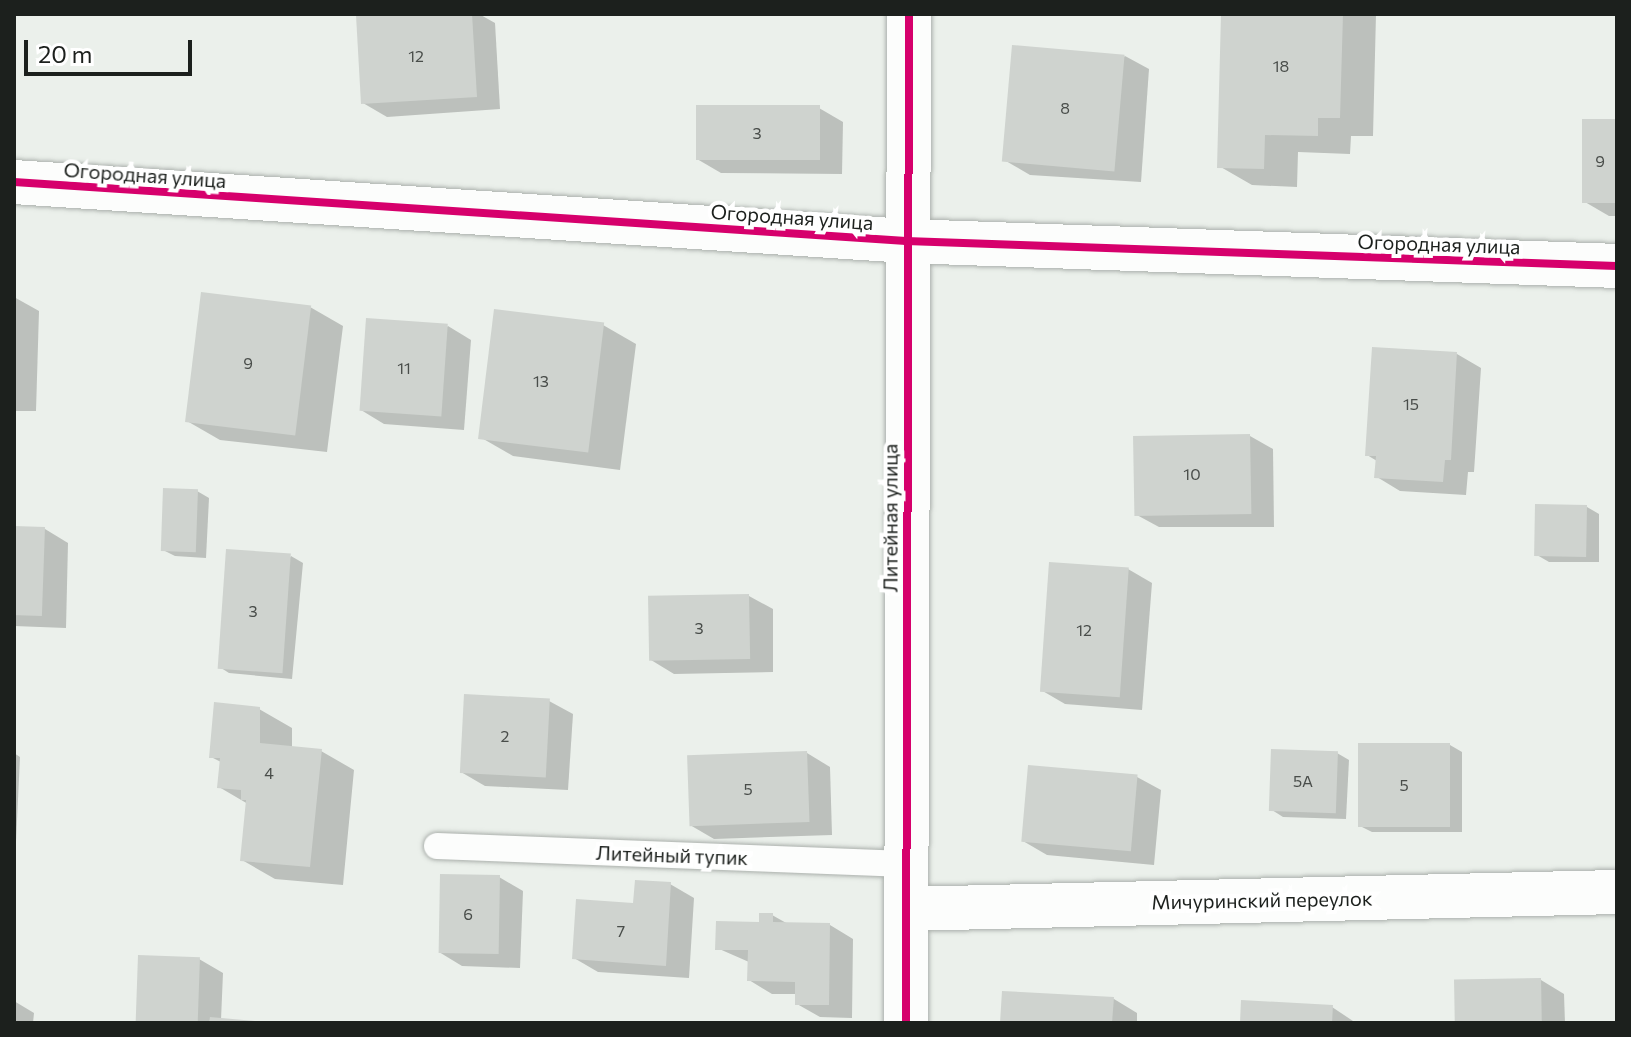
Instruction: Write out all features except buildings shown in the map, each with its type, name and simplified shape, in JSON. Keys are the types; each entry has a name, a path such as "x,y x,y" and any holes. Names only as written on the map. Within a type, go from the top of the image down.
{"street":[{"name":"Литейная улица","path":"906,1023 909,14"},
{"name":"Огородная улица","path":"14,182 906,241 1617,266"},
{"name":"Мичуринский переулок","path":"906,909 1617,892"}],"lane":[{"name":"Литейный тупик","path":"437,846 906,864"}],"cycle path":[{"path":"906,1023 909,14"},
{"path":"14,182 906,241 1617,266"}]}
